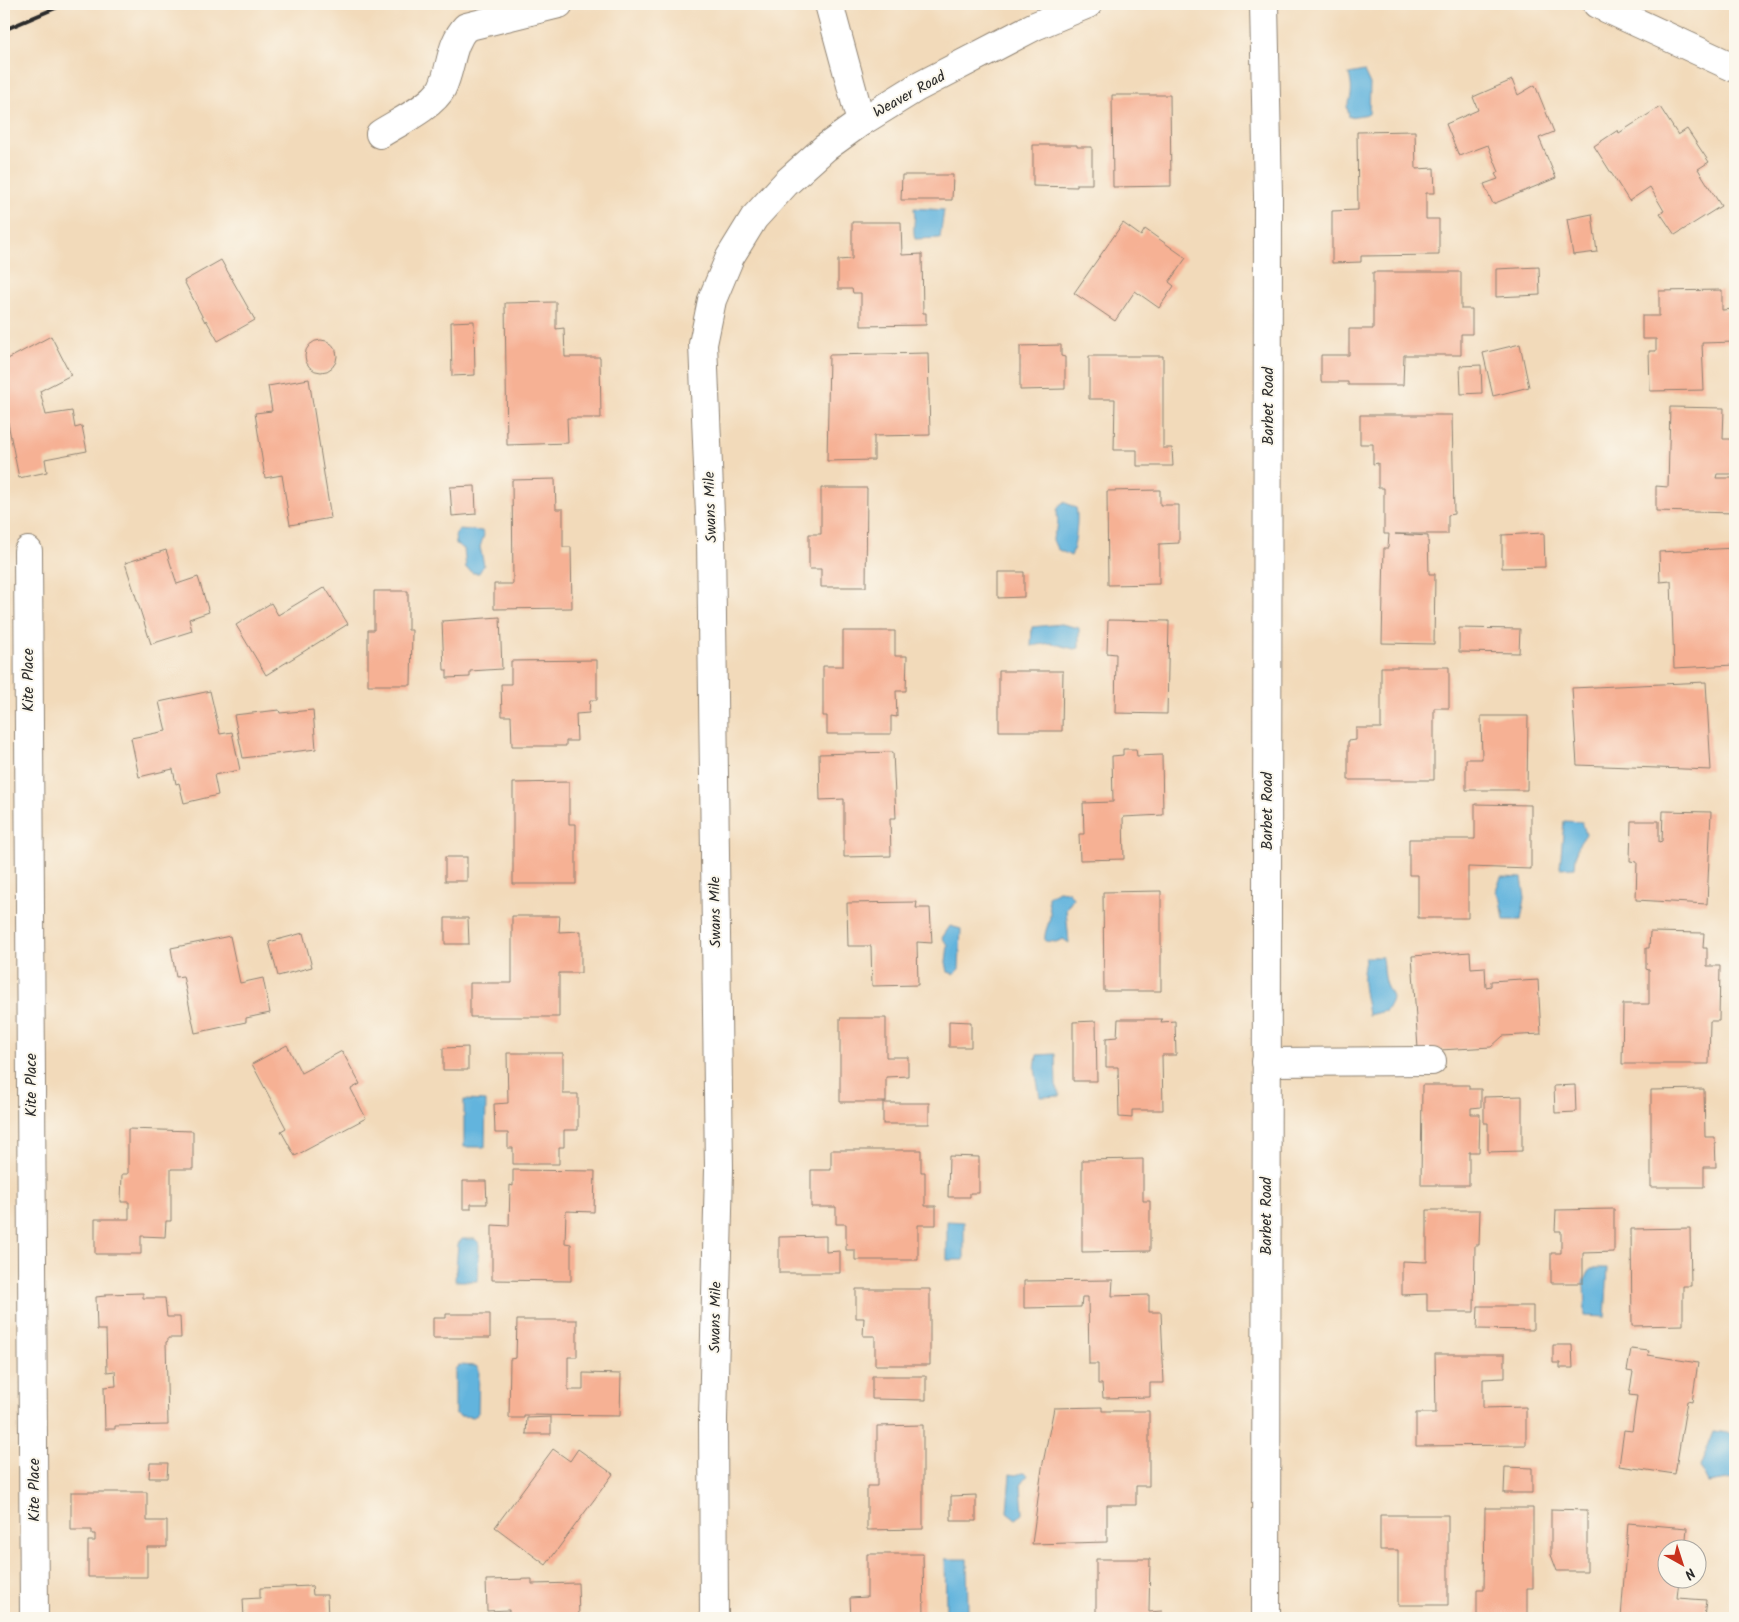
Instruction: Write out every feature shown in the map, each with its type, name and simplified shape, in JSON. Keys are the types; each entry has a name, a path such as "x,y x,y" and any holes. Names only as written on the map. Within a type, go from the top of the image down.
{"street":[{"path":"380,134 431,102 442,89 457,37 466,27 559,4"},
{"path":"829,4 861,122"},
{"name":"Weaver Road","path":"754,218 786,183 825,148 861,122 916,88 1035,26 1088,4"},
{"name":"Barbet Road","path":"1264,4 1268,196 1266,1618"},
{"path":"1597,4 1735,68"},
{"name":"Swans Mile","path":"714,1618 712,1419 719,1169 711,539 703,344 712,300 730,257 754,218"},
{"name":"Kite Place","path":"28,551 34,1618"},
{"path":"1266,1062 1432,1061"}],"water":[{"path":"1364,71 1370,84 1369,114 1349,117 1347,106 1350,99 1351,82 1349,74"},
{"path":"914,208 944,210 940,238 915,239"},
{"path":"1064,502 1076,508 1077,512 1076,532 1071,556 1057,549 1053,540 1058,524 1057,510 1060,504"},
{"path":"459,529 482,531 484,535 480,547 484,565 479,573 473,573 466,568 464,549 456,544 455,536"},
{"path":"1061,624 1079,628 1079,648 1074,649 1051,643 1031,646 1032,627"},
{"path":"1564,821 1582,822 1586,834 1577,847 1575,867 1560,868"},
{"path":"1501,877 1522,878 1525,898 1521,920 1504,920 1501,900 1496,891"},
{"path":"1059,891 1069,892 1073,898 1066,909 1069,943 1063,939 1056,942 1045,941 1050,914 1048,896"},
{"path":"950,926 961,929 959,969 954,974 948,972 946,962 948,945 942,938"},
{"path":"1366,957 1382,957 1385,982 1392,998 1386,1011 1368,1015 1363,986"},
{"path":"1055,1054 1056,1086 1061,1096 1040,1097 1035,1069 1037,1055"},
{"path":"464,1100 486,1101 485,1147 464,1147"},
{"path":"947,1221 964,1222 964,1260 947,1260"},
{"path":"462,1239 475,1239 479,1243 478,1281 455,1281 458,1244"},
{"path":"1591,1268 1608,1268 1605,1317 1585,1316 1584,1282"},
{"path":"459,1365 476,1366 479,1370 478,1413 474,1417 460,1416 455,1413 455,1369"},
{"path":"1714,1431 1732,1434 1735,1468 1733,1479 1708,1483 1700,1467"},
{"path":"1025,1472 1028,1475 1021,1484 1023,1514 1016,1519 1007,1512 1010,1474 1016,1475"},
{"path":"945,1559 967,1559 968,1610 954,1613 946,1610"}],"building":[{"path":"1512,80 1518,95 1535,85 1554,132 1539,138 1556,178 1493,204 1484,184 1498,179 1495,174 1499,172 1488,145 1459,156 1446,124 1478,110 1473,97"},
{"path":"1112,95 1170,95 1171,186 1113,187"},
{"path":"1660,107 1678,135 1687,129 1709,162 1698,169 1721,206 1675,235 1660,213 1664,211 1650,187 1629,201 1594,146 1618,130 1619,133"},
{"path":"1415,131 1416,169 1434,168 1435,193 1426,193 1426,219 1439,219 1439,255 1361,256 1361,262 1332,263 1332,211 1358,210 1357,132"},
{"path":"1033,145 1092,147 1092,184 1077,184 1077,187 1033,186"},
{"path":"902,175 953,175 952,200 901,200"},
{"path":"1592,214 1597,252 1573,255 1567,219"},
{"path":"852,222 901,222 902,255 922,254 923,313 926,313 926,325 861,326 861,293 853,293 852,289 838,289 838,260 852,259"},
{"path":"1123,223 1141,236 1145,229 1186,258 1169,282 1174,286 1159,308 1135,291 1115,321 1074,293"},
{"path":"221,260 255,320 218,341 206,320 205,322 184,281"},
{"path":"1539,267 1540,295 1496,297 1496,269"},
{"path":"1373,272 1461,272 1461,309 1472,309 1472,334 1461,334 1461,355 1404,355 1403,385 1348,385 1348,382 1321,382 1321,355 1349,355 1349,329 1373,329"},
{"path":"1722,290 1722,310 1735,309 1735,342 1702,343 1704,390 1650,391 1649,351 1656,351 1656,339 1642,339 1642,316 1659,316 1659,291"},
{"path":"556,302 556,329 564,328 565,357 600,357 601,418 567,418 568,443 507,445 505,303"},
{"path":"474,321 475,375 452,376 451,322"},
{"path":"51,336 71,375 40,391 46,415 72,411 75,428 82,426 87,451 45,459 47,472 19,478 4,403 4,361"},
{"path":"321,340 333,344 337,356 333,368 321,372 309,368 305,356 309,344"},
{"path":"1520,344 1529,387 1493,396 1483,353"},
{"path":"1061,345 1061,356 1065,357 1065,389 1020,390 1020,346"},
{"path":"928,353 930,435 874,436 874,460 827,461 829,355"},
{"path":"1089,356 1163,356 1163,448 1172,448 1173,466 1137,466 1137,450 1114,450 1115,399 1089,399"},
{"path":"1481,365 1482,393 1461,394 1460,366"},
{"path":"309,379 331,518 290,525 282,475 265,478 255,413 272,411 268,386"},
{"path":"1670,407 1724,408 1723,439 1735,439 1735,474 1717,474 1716,478 1735,478 1734,513 1656,511 1656,486 1668,487"},
{"path":"1360,415 1452,415 1454,514 1448,515 1448,534 1395,534 1428,536 1429,574 1435,574 1434,644 1382,643 1384,548 1388,548 1389,534 1384,534 1384,488 1378,488 1378,463 1373,464 1373,444 1360,444"},
{"path":"555,479 556,509 563,509 563,547 571,547 572,608 494,609 494,584 513,584 512,480"},
{"path":"475,486 476,514 452,516 450,487"},
{"path":"821,488 867,488 866,587 821,587 821,569 809,569 809,534 821,534"},
{"path":"1160,490 1160,505 1179,505 1179,543 1159,544 1159,584 1108,585 1107,491"},
{"path":"1544,533 1545,567 1502,568 1502,535"},
{"path":"1735,548 1735,665 1674,668 1671,581 1660,582 1659,552"},
{"path":"166,550 177,584 198,577 209,612 189,619 192,631 151,644 125,563"},
{"path":"998,572 1024,572 1024,597 998,598"},
{"path":"325,587 348,624 266,675 236,625 271,603 278,615"},
{"path":"374,591 408,591 408,630 412,630 411,685 368,685 368,630 374,630"},
{"path":"500,617 502,669 470,671 470,677 447,678 447,670 444,670 442,621"},
{"path":"1108,620 1169,621 1167,714 1115,713 1116,654 1107,653"},
{"path":"1459,628 1520,629 1519,653 1459,652"},
{"path":"843,631 895,631 895,656 907,656 906,691 896,691 897,717 891,716 891,734 827,734 827,716 823,716 823,666 843,666"},
{"path":"597,660 597,700 590,700 589,713 576,714 577,741 566,741 566,746 512,746 511,716 502,716 501,684 511,684 511,661"},
{"path":"1381,667 1449,667 1449,708 1434,708 1434,780 1348,780 1348,741 1356,740 1356,728 1381,728"},
{"path":"999,671 1063,671 1062,731 999,731"},
{"path":"1706,682 1711,770 1577,765 1572,688"},
{"path":"210,691 220,734 232,732 240,770 214,775 218,795 184,803 179,783 176,784 173,769 139,777 131,738 166,731 159,702"},
{"path":"279,710 280,713 313,710 316,749 243,758 234,715"},
{"path":"1481,716 1528,716 1527,790 1466,790 1466,759 1482,759"},
{"path":"1123,749 1136,749 1137,756 1162,755 1163,815 1123,817 1124,859 1080,860 1079,834 1084,834 1083,803 1113,802 1112,756 1123,755"},
{"path":"893,752 896,818 890,818 891,856 844,857 844,799 820,800 819,754"},
{"path":"569,782 569,824 576,824 576,884 513,884 513,783"},
{"path":"1475,804 1531,805 1531,869 1468,867 1468,918 1418,918 1418,875 1409,875 1409,839 1475,839"},
{"path":"1663,811 1711,812 1707,904 1636,900 1637,862 1630,861 1631,821 1659,821 1659,842 1662,841"},
{"path":"445,857 467,857 467,881 445,881"},
{"path":"1161,891 1161,991 1104,991 1103,892"},
{"path":"917,902 916,908 930,908 932,943 917,942 918,985 872,986 871,946 848,946 847,903"},
{"path":"512,916 560,916 559,932 581,931 581,973 559,973 559,1017 470,1017 470,983 512,983"},
{"path":"445,918 468,918 469,944 445,944"},
{"path":"1650,932 1704,933 1703,948 1707,948 1707,966 1720,966 1719,1021 1710,1021 1709,1064 1622,1064 1623,1004 1649,1004 1649,970 1646,969 1646,948 1649,948"},
{"path":"303,933 312,967 278,976 269,942"},
{"path":"230,936 240,983 263,978 270,1013 246,1018 246,1022 195,1033 183,976 176,977 171,948"},
{"path":"1470,952 1471,968 1485,967 1486,987 1491,986 1491,981 1538,980 1541,1034 1503,1036 1491,1047 1423,1051 1418,1049 1412,956"},
{"path":"840,1018 886,1018 886,1057 908,1057 908,1076 886,1077 886,1102 840,1102"},
{"path":"1118,1019 1162,1019 1161,1022 1175,1021 1176,1055 1162,1055 1163,1110 1132,1110 1132,1118 1119,1117 1118,1067 1106,1067 1106,1038 1117,1037"},
{"path":"949,1021 971,1022 971,1047 949,1047"},
{"path":"1096,1021 1097,1081 1073,1081 1073,1022"},
{"path":"287,1045 301,1073 342,1051 360,1084 351,1089 366,1118 295,1156 281,1131 286,1128 252,1064"},
{"path":"468,1047 468,1070 443,1070 443,1048"},
{"path":"507,1053 563,1053 563,1094 578,1094 578,1130 564,1130 564,1147 559,1147 559,1164 513,1164 513,1148 508,1148 508,1133 495,1133 494,1104 508,1103"},
{"path":"1422,1085 1469,1085 1469,1089 1481,1089 1481,1107 1471,1108 1471,1114 1480,1114 1479,1152 1469,1152 1469,1185 1421,1185"},
{"path":"1575,1085 1576,1112 1555,1113 1554,1086"},
{"path":"1704,1089 1705,1137 1715,1137 1716,1167 1704,1167 1704,1187 1651,1187 1651,1090"},
{"path":"1522,1096 1522,1151 1488,1152 1488,1123 1484,1123 1484,1097"},
{"path":"883,1103 929,1103 929,1124 883,1124"},
{"path":"128,1129 193,1131 193,1169 171,1169 171,1221 166,1221 165,1237 141,1236 141,1254 95,1254 95,1219 129,1219 129,1202 121,1202 122,1174 128,1174"},
{"path":"831,1150 921,1150 921,1172 925,1172 925,1206 936,1206 936,1225 918,1225 918,1260 855,1260 855,1250 846,1250 846,1224 836,1224 836,1207 811,1207 811,1170 831,1170"},
{"path":"949,1156 979,1157 979,1193 970,1193 970,1197 948,1197"},
{"path":"1143,1159 1143,1201 1150,1201 1150,1251 1082,1252 1082,1160"},
{"path":"513,1170 595,1171 594,1212 566,1211 565,1243 571,1244 571,1281 492,1280 492,1225 509,1226 510,1185 513,1186"},
{"path":"463,1181 486,1181 487,1204 471,1204 471,1209 463,1209"},
{"path":"1614,1209 1614,1252 1583,1253 1583,1283 1551,1283 1551,1253 1561,1253 1561,1231 1555,1231 1556,1210"},
{"path":"1427,1210 1480,1210 1479,1245 1475,1245 1474,1312 1427,1312 1427,1294 1402,1295 1402,1261 1427,1262"},
{"path":"1690,1228 1691,1286 1683,1286 1683,1325 1632,1326 1631,1229"},
{"path":"826,1236 826,1252 840,1251 840,1273 779,1273 779,1237"},
{"path":"1113,1280 1112,1296 1149,1295 1149,1312 1161,1312 1164,1383 1150,1383 1150,1397 1103,1398 1102,1384 1098,1384 1098,1364 1089,1364 1088,1297 1082,1297 1081,1307 1024,1308 1024,1281"},
{"path":"856,1289 930,1289 930,1365 875,1365 875,1336 863,1336 864,1318 856,1318"},
{"path":"143,1293 143,1298 165,1298 167,1317 180,1317 181,1338 168,1338 166,1342 168,1425 115,1426 115,1429 105,1429 104,1387 116,1386 115,1371 107,1372 106,1330 97,1330 96,1297 105,1296 105,1294"},
{"path":"1478,1306 1533,1306 1533,1330 1477,1329"},
{"path":"446,1314 490,1314 490,1338 433,1338 433,1318 446,1318"},
{"path":"517,1320 577,1320 577,1357 568,1357 568,1390 583,1390 583,1373 621,1374 620,1416 524,1415 524,1418 509,1418 510,1359 516,1358"},
{"path":"1553,1345 1572,1345 1573,1368 1560,1368 1560,1363 1553,1363"},
{"path":"1631,1349 1649,1351 1648,1355 1698,1363 1692,1402 1687,1401 1675,1474 1619,1466 1624,1430 1632,1431 1637,1396 1629,1395 1633,1372 1627,1371"},
{"path":"1435,1354 1505,1354 1505,1378 1483,1379 1483,1408 1526,1407 1526,1445 1416,1446 1416,1413 1436,1413"},
{"path":"872,1376 926,1376 926,1400 872,1399"},
{"path":"1102,1407 1102,1411 1149,1411 1149,1486 1136,1486 1136,1505 1107,1505 1107,1542 1032,1544 1042,1468 1054,1408"},
{"path":"551,1417 551,1434 526,1434 527,1418"},
{"path":"923,1425 923,1529 867,1530 867,1486 877,1486 877,1426"},
{"path":"553,1449 570,1461 578,1449 613,1474 546,1565 495,1527"},
{"path":"150,1463 168,1463 167,1478 149,1478"},
{"path":"1505,1467 1532,1468 1532,1493 1504,1493"},
{"path":"71,1492 147,1492 147,1521 167,1521 167,1547 147,1547 147,1577 88,1577 88,1541 95,1541 95,1534 92,1534 92,1530 71,1530"},
{"path":"976,1495 976,1521 951,1521 951,1496"},
{"path":"1485,1508 1533,1508 1533,1588 1527,1588 1527,1618 1477,1618 1477,1589 1484,1589"},
{"path":"1551,1509 1587,1510 1587,1571 1557,1571 1551,1555"},
{"path":"1380,1515 1448,1515 1448,1605 1398,1605 1398,1550 1380,1550"},
{"path":"1628,1523 1687,1528 1686,1540 1656,1540 1656,1590 1678,1590 1677,1598 1706,1600 1704,1618 1621,1618"},
{"path":"867,1554 923,1554 924,1618 851,1618 850,1598 867,1597"},
{"path":"1096,1559 1150,1559 1149,1612 1162,1611 1162,1618 1096,1618"},
{"path":"532,1579 532,1584 578,1583 579,1618 509,1618 509,1610 487,1611 486,1580"},
{"path":"312,1586 313,1595 327,1595 328,1618 244,1618 243,1599 260,1598 260,1588"}],"railway":[{"path":"4,30 65,4"}]}
